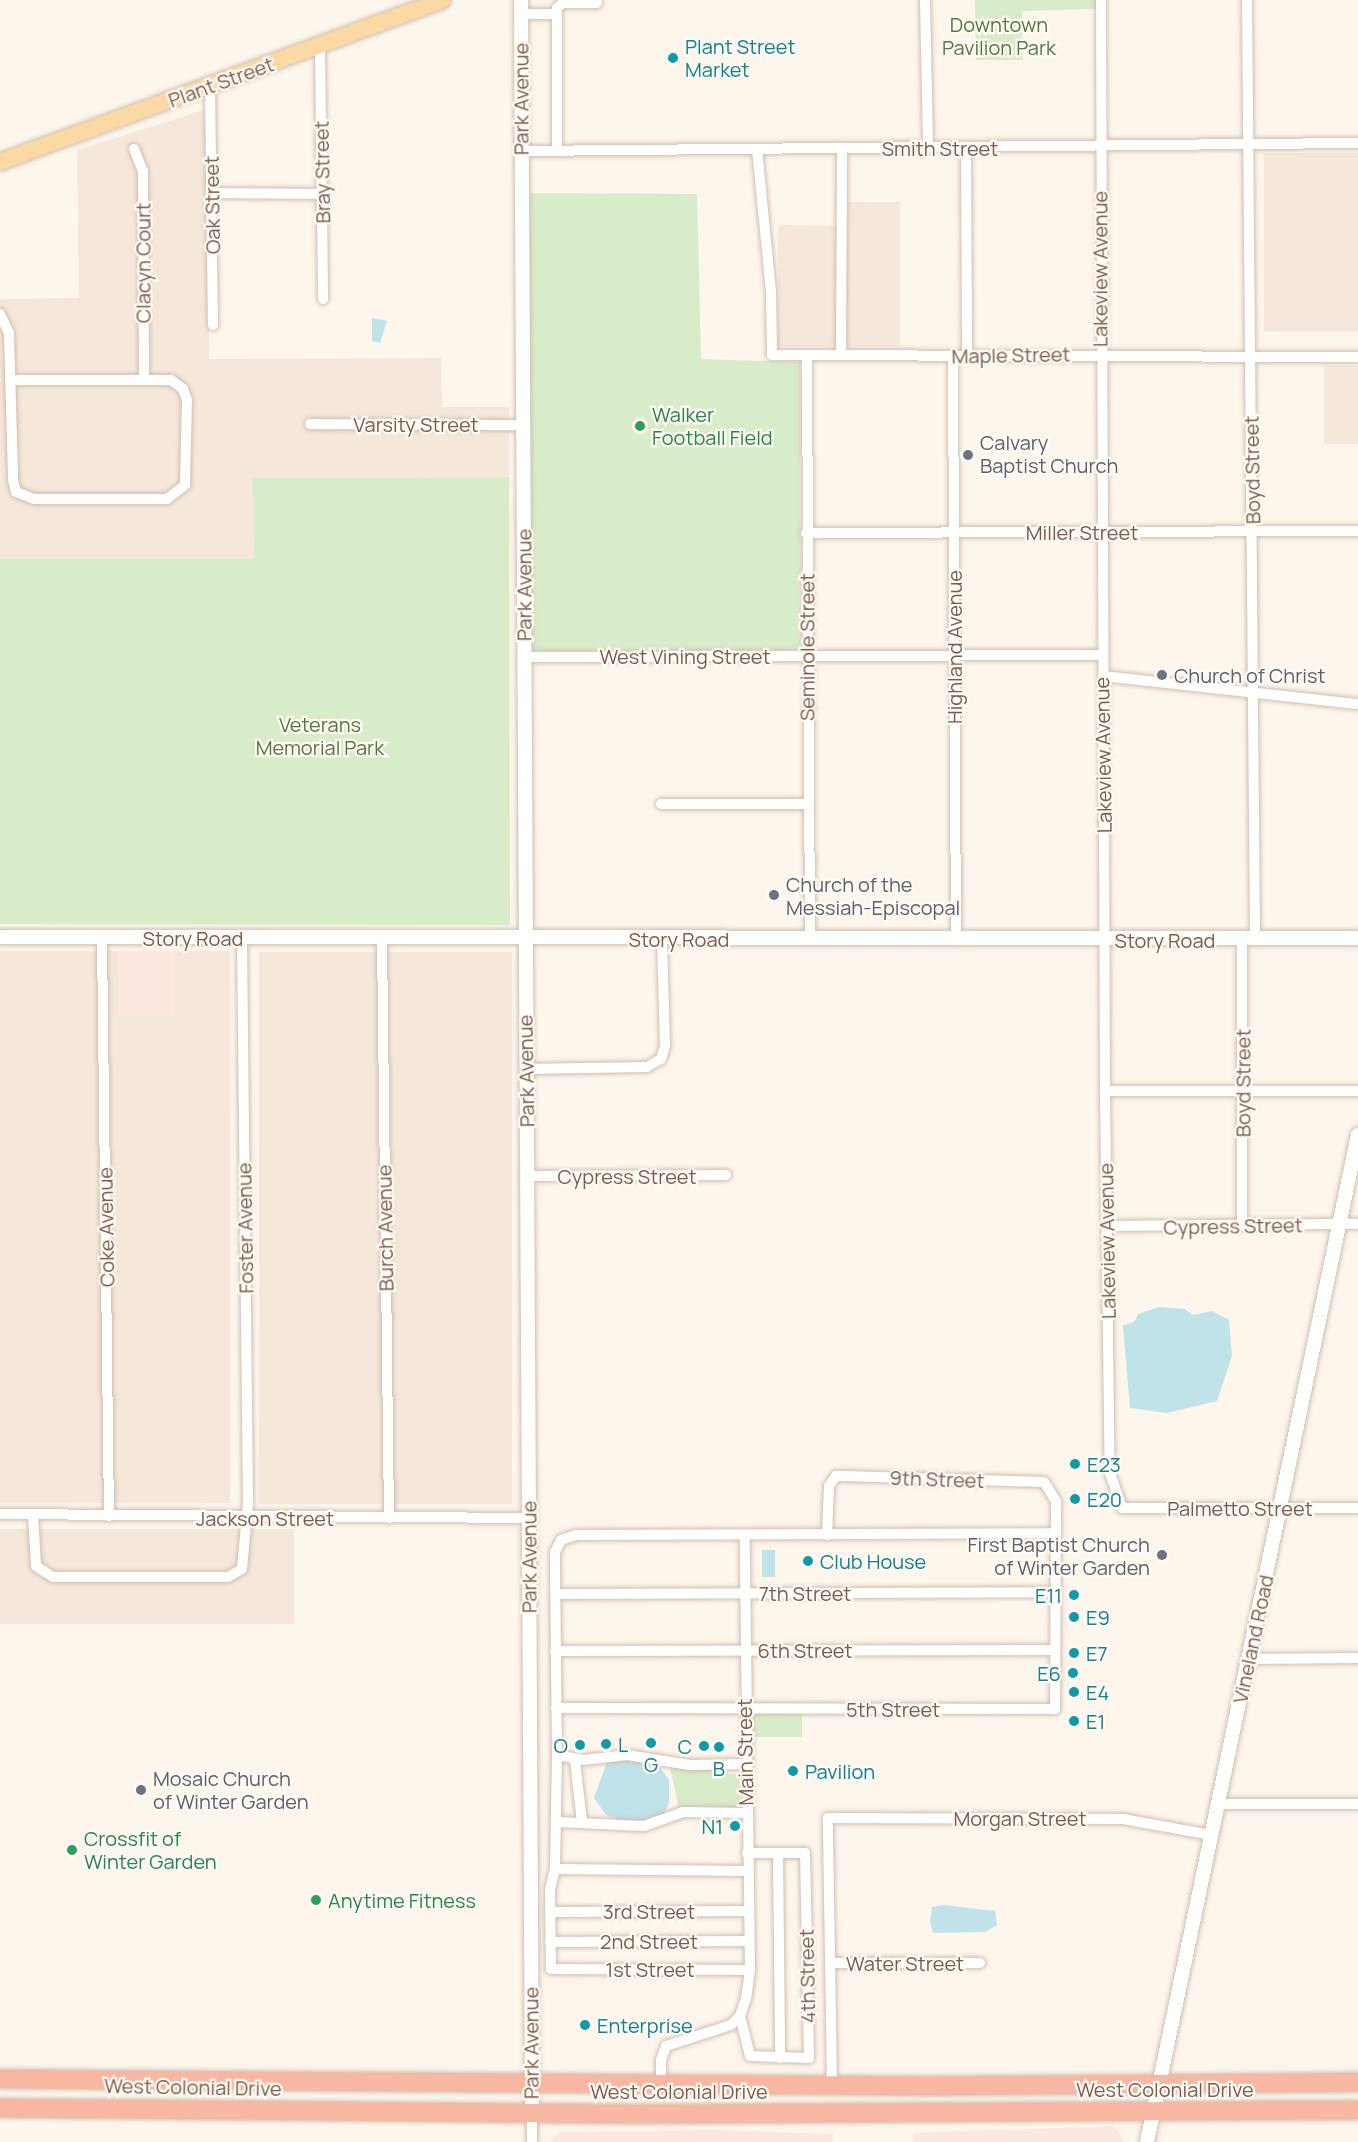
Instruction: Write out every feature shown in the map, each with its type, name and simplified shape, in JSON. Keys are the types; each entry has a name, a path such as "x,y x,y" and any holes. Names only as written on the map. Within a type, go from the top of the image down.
{"highway":[{"name":"West Colonial Drive","path":"2,2079 532,2085 927,2086 1358,2082"},
{"path":"257,2110 304,2098 322,2082"},
{"path":"734,2112 751,2105 816,2101 832,2085"},
{"path":"820,2113 842,2095 927,2086"},
{"name":"West Colonial Drive","path":"0,2108 532,2113 1358,2110"}],"main road":[{"name":"Plant Street","path":"0,162 442,0"}],"street":[{"path":"925,0 928,148"},
{"name":"Lakeview Avenue","path":"1101,0 1099,146 1102,655 1110,1473 1122,1508"},
{"name":"Boyd Street","path":"1242,1226 1243,1091 1249,940 1253,531 1247,0"},
{"path":"557,151 557,8 563,3 597,3"},
{"path":"521,7 557,14"},
{"name":"Park Avenue","path":"521,7 532,2142"},
{"name":"Bray Street","path":"320,46 323,298"},
{"name":"Oak Street","path":"210,85 213,324"},
{"name":"Smith Street","path":"522,151 1358,143"},
{"path":"841,355 842,148"},
{"path":"966,148 967,356"},
{"name":"Clacyn Court","path":"134,149 143,171 144,378"},
{"name":"Maple Street","path":"757,149 771,292 772,355 1358,357"},
{"path":"212,194 322,194"},
{"path":"0,315 9,333 10,380 13,480 24,498 166,499 185,486 187,400 183,389 171,380 144,378 10,380"},
{"name":"Seminole Street","path":"807,355 806,533 810,939"},
{"name":"Highland Avenue","path":"953,356 956,939"},
{"name":"Varsity Street","path":"310,424 523,425"},
{"name":"Miller Street","path":"806,533 1358,531"},
{"name":"West Vining Street","path":"524,657 1102,655"},
{"path":"1103,676 1358,704"},
{"path":"661,804 809,804"},
{"name":"Story Road","path":"0,937 1105,940 1358,938"},
{"name":"Coke Avenue","path":"102,938 109,1516"},
{"name":"Foster Avenue","path":"33,1515 36,1566 53,1577 237,1575 245,1560 242,938"},
{"name":"Burch Avenue","path":"382,938 389,1518"},
{"path":"525,1069 647,1067 661,1059 665,1046 662,939"},
{"path":"1105,1091 1358,1091"},
{"name":"Vineland Road","path":"1147,2142 1358,1135"},
{"name":"Cypress Street","path":"527,1176 726,1175"},
{"name":"Cypress Street","path":"1108,1226 1358,1224"},
{"name":"9th Street","path":"827,1535 829,1486 836,1476 1044,1482 1056,1501 1056,1533"},
{"name":"Palmetto Street","path":"1122,1508 1358,1508"},
{"name":"Jackson Street","path":"0,1514 246,1519 529,1518"},
{"path":"550,1941 550,1912 555,1869 557,1755 555,1552 561,1540 568,1537 1056,1533"},
{"name":"5th Street","path":"556,1708 1055,1709 1056,1533"},
{"name":"Main Street","path":"740,2016 750,1970 745,1764 745,1535"},
{"name":"7th Street","path":"556,1594 1055,1592"},
{"name":"6th Street","path":"555,1651 1055,1650"},
{"path":"1250,1659 1358,1658"},
{"path":"557,1755 575,1760 627,1755 690,1764 745,1764"},
{"path":"575,1760 582,1822"},
{"path":"1218,1804 1358,1804"},
{"path":"556,1822 644,1826 683,1812 746,1813"},
{"name":"Morgan Street","path":"831,1963 828,1818 1123,1819 1211,1835"},
{"name":"4th Street","path":"740,2016 750,2056 808,2058 806,1853 747,1853"},
{"path":"778,1853 780,2058"},
{"path":"555,1869 747,1871"},
{"name":"3rd Street","path":"550,1912 747,1911"},
{"name":"2nd Street","path":"550,1941 748,1941"},
{"name":"1st Street","path":"550,1941 551,1969 750,1970"},
{"path":"831,1963 832,2085"},
{"name":"Water Street","path":"831,1963 981,1963"},
{"path":"661,2085 661,2060 666,2046 731,2025 740,2016"}],"shaded area":[{"path":"208,109 209,359 441,358 442,407 509,407 509,477 252,478 254,559 0,559 0,299 79,298 77,150"},
{"path":"1264,153 1358,153 1358,331 1264,331"},
{"path":"848,202 900,202 900,346 778,346 778,225 847,226"},
{"path":"1324,366 1358,366 1358,444 1324,444"},
{"path":"0,951 230,951 230,1503 0,1503"},
{"path":"118,951 174,951 174,1016 118,1016"},
{"path":"259,952 512,952 512,1504 259,1504"},
{"path":"0,1529 294,1529 294,1624 0,1624"},
{"path":"1114,2126 1125,2142 913,2142 913,2133"},
{"path":"713,2130 833,2134 833,2142 548,2142 560,2132"}],"green space":[{"name":"Downtown Pavilion Park","path":"975,0 1096,0 1096,9 1022,11 1023,60 976,60"},
{"path":"529,193 697,194 701,359 800,362 801,650 531,651"},
{"name":"Veterans Memorial Park","path":"509,477 510,925 0,924 0,559 254,559 252,478"},
{"path":"753,1714 802,1714 802,1737 753,1737"},
{"path":"670,1768 724,1768 728,1774 739,1774 740,1810 679,1809"}],"water":[{"path":"372,318 387,321 380,343 372,341"},
{"path":"1159,1307 1185,1309 1193,1315 1212,1311 1229,1320 1232,1356 1217,1401 1167,1413 1130,1408 1123,1326 1135,1321 1138,1314"},
{"path":"762,1550 775,1550 775,1577 762,1577"},
{"path":"633,1758 658,1765 669,1780 669,1803 664,1813 654,1819 631,1822 617,1819 606,1815 594,1798 607,1762"},
{"path":"943,1905 995,1911 997,1925 985,1932 933,1933 930,1922 932,1907"}],"place":[{"name":"Plant Street Market","path":"673,58"},
{"name":"Walker Football Field","path":"640,426"},
{"name":"Calvary Baptist Church","path":"968,455"},
{"name":"Church of Christ","path":"1162,675"},
{"name":"Church of the Messiah-Episcopal","path":"774,895"},
{"name":"E23","path":"1075,1464"},
{"name":"E20","path":"1075,1499"},
{"name":"First Baptist Church of Winter Garden","path":"1162,1555"},
{"name":"Club House","path":"808,1561"},
{"name":"E11","path":"1074,1595"},
{"name":"E9","path":"1074,1617"},
{"name":"E7","path":"1074,1653"},
{"name":"E6","path":"1073,1673"},
{"name":"E4","path":"1074,1692"},
{"name":"E1","path":"1074,1721"},
{"name":"G","path":"651,1743"},
{"name":"L","path":"606,1744"},
{"name":"O","path":"580,1745"},
{"name":"C","path":"704,1746"},
{"name":"B","path":"719,1747"},
{"name":"Pavilion","path":"793,1771"},
{"name":"Mosaic Church of Winter Garden","path":"141,1790"},
{"name":"N1","path":"735,1826"},
{"name":"Crossfit of Winter Garden","path":"72,1850"},
{"name":"Anytime Fitness","path":"316,1900"},
{"name":"Enterprise","path":"585,2025"}]}
